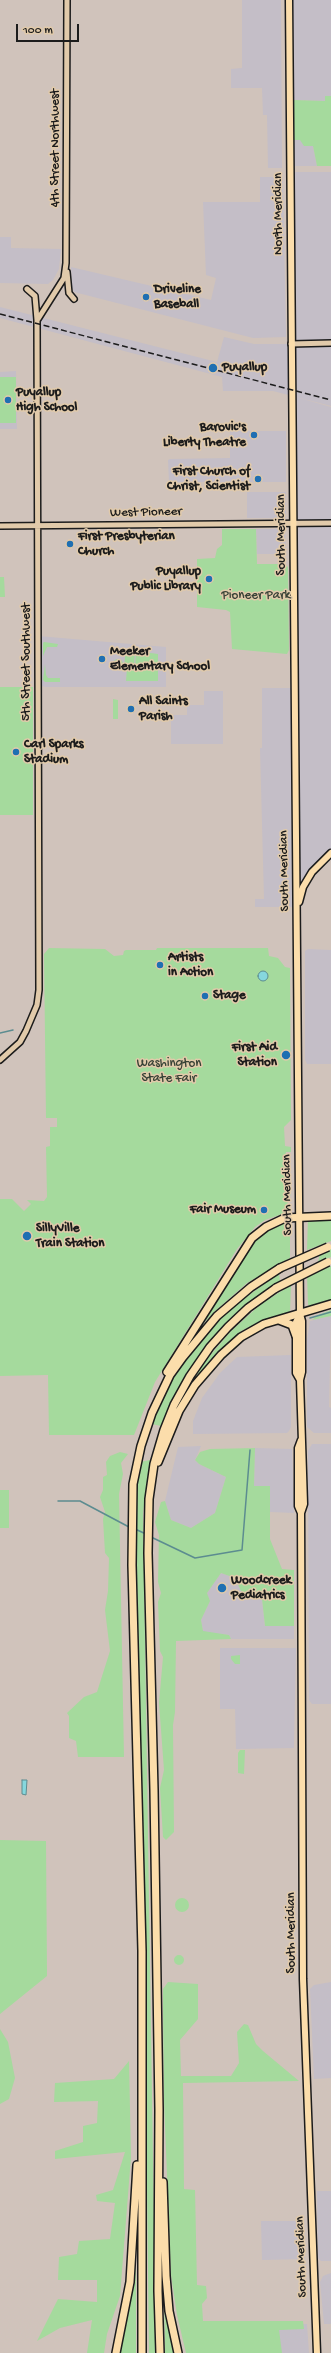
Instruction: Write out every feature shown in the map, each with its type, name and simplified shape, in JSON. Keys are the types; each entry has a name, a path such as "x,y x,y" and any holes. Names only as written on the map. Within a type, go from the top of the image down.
{"highway":[{"path":"142,2353 142,1951 132,1551 132,1500 134,1468 150,1413 172,1364 246,1245 259,1232 274,1222 285,1218 300,1216 331,1216"},
{"path":"150,1413 170,1375 207,1326 251,1287 280,1268 329,1246"},
{"path":"160,2353 158,2291 159,2110 154,1790 148,1546 152,1477 171,1420 190,1376 210,1347 248,1308 276,1288 330,1261"},
{"path":"171,1420 195,1385 221,1355 254,1329 331,1304"},
{"path":"279,1320 292,1325 296,1336"},
{"path":"159,2110 166,2276 170,2311 178,2353"},
{"path":"116,2353 130,2282 142,2111"}],"main road":[{"name":"4th Street Northwest","path":"37,320 64,278 66,263 67,0"},
{"name":"North Meridian","path":"288,0 292,428"},
{"path":"66,263 68,290 74,299"},
{"name":"5th Street Southwest","path":"0,1060 20,1042 37,1005 39,990 37,320 35,296 27,290"},
{"path":"291,344 331,344"},
{"name":"South Meridian","path":"292,428 300,1314 302,1321 302,1372 300,1380 304,1504 301,1513 303,1979 317,2353"},
{"name":"West Pioneer","path":"0,526 331,523"},
{"path":"297,913 306,882 316,867 331,853"},
{"name":"South Meridian","path":"300,1314 296,1322 296,1372 300,1380"}],"shaded area":[{"path":"242,0 281,0 282,168 268,168 267,115 263,115 262,88 231,88 231,69 242,68"},
{"path":"292,0 331,0 331,96 325,96 325,101 293,100"},
{"path":"294,140 300,140 306,146 313,146 317,166 294,166"},
{"path":"290,172 331,172 331,406 273,391 223,391 222,377 0,318 0,307 217,362 224,337 254,344 291,344"},
{"path":"260,177 283,177 286,337 253,338 74,292 72,288 71,267 211,300 216,278 206,275 203,202 260,202"},
{"path":"0,237 11,237 11,248 61,249 59,269 53,280 48,284 0,283"},
{"name":"Puyallup High School","path":"16,371 17,429 0,429 0,372"},
{"path":"296,397 331,407 331,853 316,867 296,907 255,907 255,899 264,899 260,748 262,748 262,688 294,688 292,428"},
{"path":"230,431 286,431 286,482 169,482 168,460 170,459 230,458"},
{"path":"247,492 286,492 286,518 247,518"},
{"path":"256,529 285,529 286,554 257,554"},
{"name":"Meeker Elementary School","path":"38,636 166,647 166,687 46,687 38,685"},
{"path":"204,691 223,691 223,744 171,744 171,715 187,715 187,705 204,705"},
{"path":"308,949 331,950 331,1064 307,1064 305,1060 305,951"},
{"path":"331,1316 329,1407 331,1408 331,1433 314,1433 307,1427 307,1340 310,1321"},
{"path":"291,1355 291,1427 287,1433 193,1434 193,1421 202,1398 220,1373 237,1357"},
{"path":"312,1444 331,1444 331,1704 312,1704 309,1700 308,1451"},
{"path":"201,1446 195,1460 199,1464 226,1477 215,1513 191,1528 171,1520 165,1501 178,1447"},
{"path":"255,1448 292,1449 294,1513 270,1512 270,1486 254,1486"},
{"path":"221,1573 235,1578 241,1591 262,1599 265,1626 294,1626 294,1639 231,1639 229,1635 203,1632 201,1620 210,1601 207,1593"},
{"path":"220,1648 296,1648 294,1748 236,1749 235,1709 220,1709"},
{"path":"331,1982 331,2078 314,2079 310,1989 314,1985"},
{"path":"317,2191 331,2191 331,2261 321,2261 318,2258"},
{"path":"261,2221 302,2221 305,2259 262,2260"},
{"path":"331,2273 331,2324 324,2324 320,2282 323,2276"},
{"path":"307,2324 309,2353 245,2353 245,2326"}],"green space":[{"path":"325,96 331,96 331,166 317,166 313,146 304,146 300,140 294,140 293,100 325,101"},
{"name":"Puyallup High School","path":"0,377 16,377 16,423 0,423"},
{"name":"Pioneer Park","path":"222,529 256,529 257,564 284,564 288,567 289,650 287,654 232,649 230,612 226,610 197,607 197,559 215,558 217,549 222,545"},
{"path":"0,577 4,577 5,597 0,597"},
{"path":"43,643 58,644 57,647 47,647 43,656"},
{"path":"126,649 135,650 134,667 124,666"},
{"path":"136,651 158,654 158,681 126,681 127,668 135,668"},
{"path":"118,659 123,664 118,669 113,664"},
{"path":"45,664 46,675 48,678 60,678 60,682 45,682 43,680"},
{"name":"Carl Sparks Stadium","path":"0,687 33,687 33,815 0,815"},
{"path":"113,699 118,700 118,719 113,719"},
{"name":"Washington State Fair","path":"49,948 105,949 114,956 123,955 124,951 126,950 156,950 157,948 268,948 269,956 278,958 285,967 290,968 291,1120 284,1127 285,1146 291,1147 291,1152 286,1152 285,1172 291,1180 291,1193 285,1213 265,1220 255,1227 237,1249 155,1382 134,1435 49,1435 48,1375 0,1376 0,1199 12,1199 24,1211 31,1204 27,1200 44,1201 47,1197 46,1147 50,1146 50,1127 57,1127 57,1118 46,1118 44,954"},
{"path":"308,1218 331,1218 331,1241 307,1250"},
{"path":"285,1221 289,1222 290,1225 290,1258 247,1283 214,1312 190,1338 249,1245 266,1229"},
{"path":"331,1249 331,1257 318,1262 320,1253"},
{"path":"331,1266 331,1301 309,1306 307,1276"},
{"path":"279,1273 280,1281 248,1303 213,1337 186,1374 161,1426 152,1424 168,1387 188,1355 226,1312"},
{"path":"291,1285 290,1312 261,1321 241,1331 220,1351 188,1388 207,1359 231,1331 261,1304"},
{"path":"331,1310 331,1316 312,1320 318,1315"},
{"path":"255,1448 254,1486 270,1486 270,1539 282,1569 294,1570 294,1626 265,1626 262,1599 241,1591 235,1578 221,1573 207,1593 210,1601 201,1620 203,1631 229,1635 231,1639 176,1641 175,1712 173,1725 174,1832 166,1840 163,1837 160,1788 164,1770 159,1703 163,1657 160,1651 158,1602 161,1593 158,1582 159,1535 155,1522 161,1502 165,1501 171,1520 191,1528 215,1513 226,1477 199,1464 195,1460 200,1452 210,1449"},
{"path":"120,1452 128,1454 121,1463 123,1474 119,1494 124,1757 78,1757 76,1741 69,1738 69,1716 67,1713 84,1697 97,1692 110,1651 105,1610 108,1591 109,1558 105,1553 103,1519 105,1512 100,1497 103,1490 103,1477 107,1475 106,1462 110,1456"},
{"path":"150,1460 143,1513 156,2353 149,2353 143,1855 135,1524 136,1494 140,1462"},
{"path":"0,1490 9,1490 9,1528 0,1528"},
{"path":"240,1655 240,1664 235,1664 231,1659 231,1656"},
{"path":"240,1750 245,1750 244,1774 238,1773 238,1753"},
{"path":"0,1840 46,1841 47,1976 0,2014"},
{"path":"182,1898 187,1900 189,1905 187,1910 182,1912 177,1910 175,1905 177,1900"},
{"path":"177,1955 181,1955 183,1956 183,1964 177,1965 174,1962 174,1958"},
{"path":"168,1982 198,1984 198,2019 180,2040 181,2076 231,2076 239,2063 237,2032 244,2024 248,2025 256,2044 299,2081 183,2083 184,2189 195,2190 197,2285 206,2286 207,2298 202,2304 203,2321 303,2321 304,2329 279,2330 282,2353 186,2353 177,2315 171,2275 164,2101 163,2010 163,1989"},
{"path":"0,2029 8,2042 15,2078 9,2099 0,2104"},
{"path":"129,2061 131,2157 120,2296 107,2334 104,2353 87,2353 92,2320 60,2328 37,2341 58,2299 97,2302 97,2280 58,2280 59,2257 77,2254 79,2241 110,2239 115,2203 97,2201 96,2195 113,2190 125,2152 55,2159 55,2151 83,2142 83,2126 97,2123 98,2101 54,2102 55,2083 114,2079"},
{"path":"136,2264 136,2353 120,2353 130,2305"},
{"path":"164,2285 175,2353 165,2353"}],"water":[{"path":"261,971 265,971 267,972 267,980 261,981 258,978 258,974"},
{"path":"22,1780 27,1780 26,1795 22,1794"}],"waterway":[{"path":"0,1033 13,1030"},
{"path":"310,1318 331,1312"},
{"path":"151,1537 195,1558 242,1550 250,1450"},
{"path":"58,1501 80,1501 129,1527"},
{"path":"135,1529 146,1534"}],"railway":[{"path":"0,314 331,400"}],"place":[{"name":"Driveline Baseball","path":"146,297"},
{"name":"Puyallup","path":"213,368"},
{"name":"Puyallup High School","path":"8,400"},
{"name":"Barovic's Liberty Theatre","path":"254,435"},
{"name":"First Church of Christ, Scientist","path":"258,479"},
{"name":"First Presbyterian Church","path":"70,544"},
{"name":"Puyallup Public Library","path":"209,579"},
{"name":"Meeker Elementary School","path":"102,659"},
{"name":"All Saints Parish","path":"131,709"},
{"name":"Carl Sparks Stadium","path":"16,752"},
{"name":"Artists in Action","path":"160,965"},
{"name":"Stage","path":"205,996"},
{"name":"First Aid Station","path":"286,1055"},
{"name":"Fair Museum","path":"264,1210"},
{"name":"SillyVille Train Station","path":"27,1236"},
{"name":"Woodcreek Pediatrics","path":"222,1588"}]}
